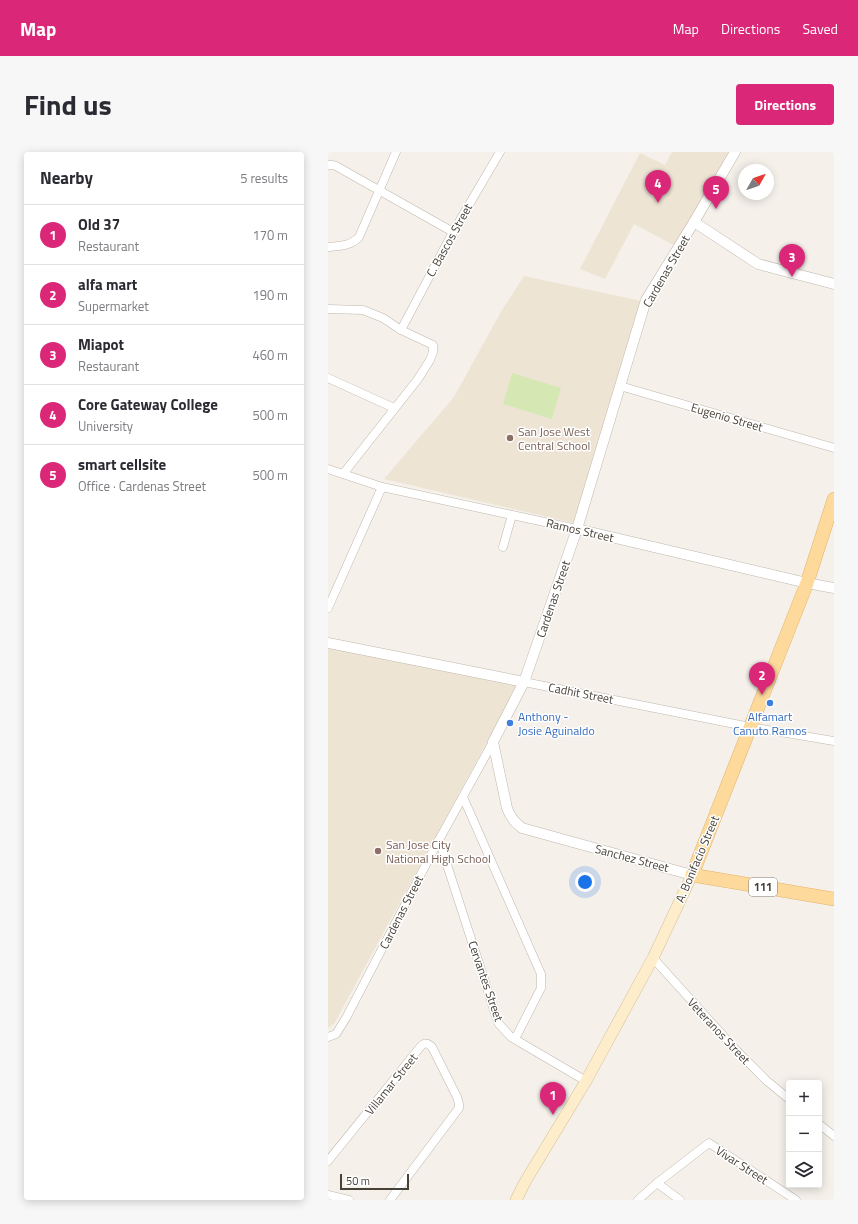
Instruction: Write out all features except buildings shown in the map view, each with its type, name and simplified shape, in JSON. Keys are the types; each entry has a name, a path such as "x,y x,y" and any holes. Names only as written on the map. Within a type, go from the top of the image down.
{"main road":[{"name":"A. Bonifacio Street","path":"516,1200 525,1182 586,1081 653,958 692,875 807,583 834,499"},
{"name":"Sanchez Street","path":"692,875 834,899"}],"street":[{"path":"328,247 342,246 356,240 359,237 396,152"},
{"name":"C. Bascos Street","path":"401,330 453,232 500,152"},
{"name":"Cardenas Street","path":"332,1035 346,1018 524,682 577,529 646,300 735,152"},
{"path":"328,165 336,166 453,232"},
{"path":"694,222 758,264 834,284"},
{"path":"328,309 363,310 383,318 401,330 433,345 433,352 430,360 418,379 343,474"},
{"path":"328,378 394,408"},
{"name":"Eugenio Street","path":"620,386 834,448"},
{"name":"Ramos Street","path":"328,469 382,487 577,529 834,588"},
{"path":"328,608 382,487"},
{"path":"503,547 512,515"},
{"name":"Cadhit Street","path":"328,643 750,727 834,741"},
{"name":"Sanchez Street","path":"493,742 507,808 515,822 522,828 692,875"},
{"path":"463,797 541,974 541,988 515,1039"},
{"name":"Cervantes Street","path":"439,840 499,1024 515,1039 586,1081"},
{"name":"Veteranos Street","path":"653,958 737,1052 767,1081 786,1097"},
{"name":"Villamar Street","path":"328,1161 421,1046 424,1044 429,1044 432,1047 456,1097 459,1108 390,1200"},
{"path":"822,1126 834,1136"},
{"name":"Vivar Street","path":"657,1183 709,1143 796,1200"},
{"path":"638,1200 657,1183 680,1200"},
{"path":"328,1195 349,1200"}],"shaded area":[{"path":"672,152 729,152 695,217 677,247 634,224 605,279 580,269 640,153 665,165"},
{"name":"San Jose West Central School","path":"524,276 641,301 574,523 384,479 454,397 502,310"},
{"name":"San Jose City National High School","path":"328,645 518,685 334,1024 328,1028"}],"green space":[{"path":"512,373 561,388 552,419 503,404"}],"place":[{"name":"Core Gateway College","path":"658,203"},
{"name":"smart cellsite","path":"716,209"},
{"name":"Miapot","path":"792,277"},
{"name":"San Jose West Central School","path":"510,438"},
{"name":"alfa mart","path":"762,695"},
{"name":"Alfamart Canuto Ramos","path":"770,703"},
{"name":"Anthony - Josie Aguinaldo","path":"510,723"},
{"name":"San Jose City National High School","path":"378,851"},
{"name":"Old 37","path":"553,1115"}]}
